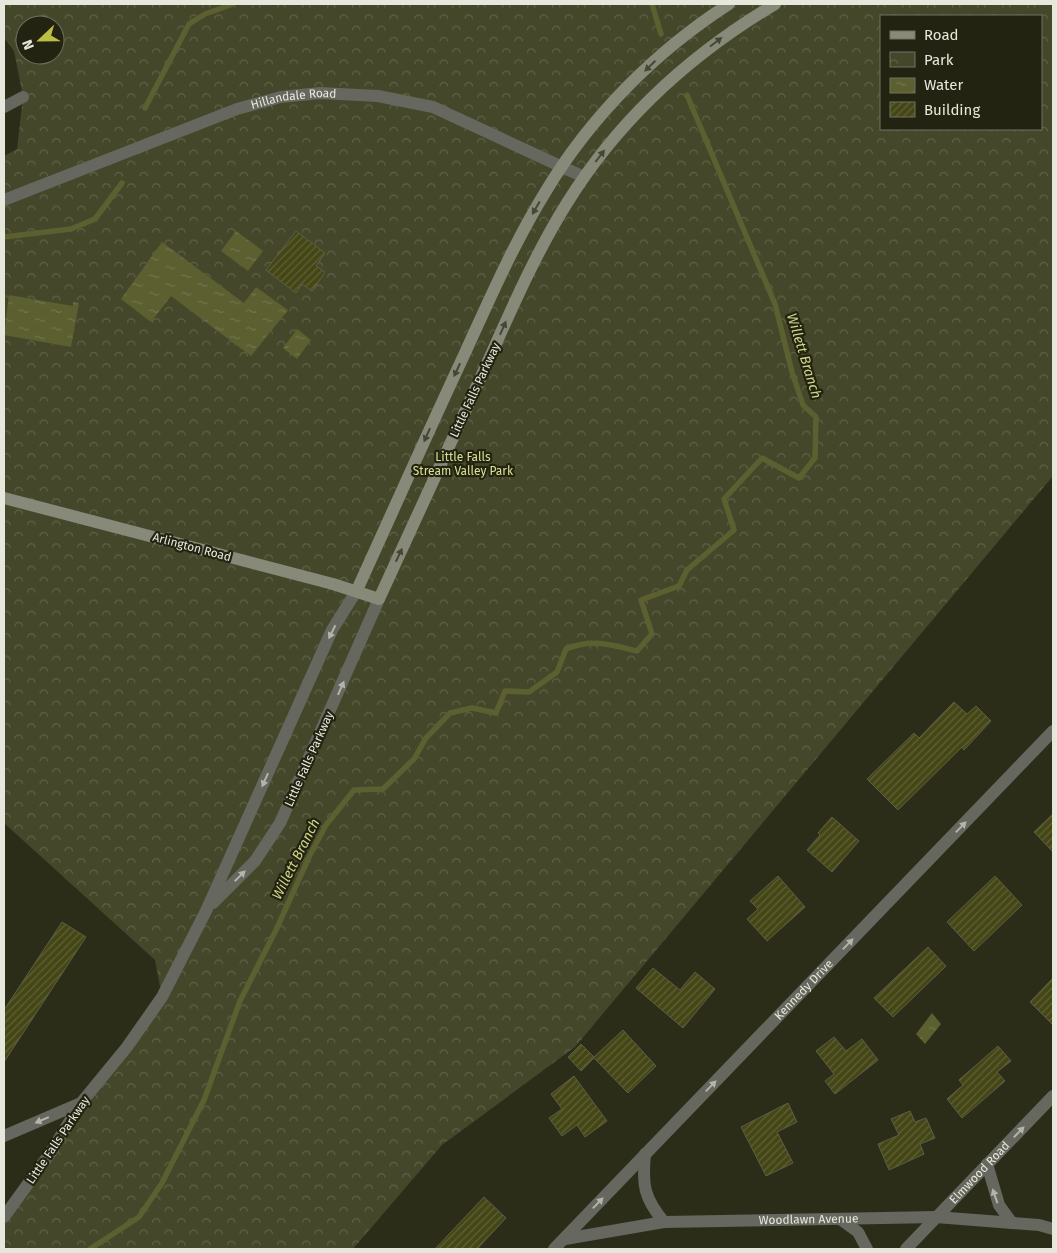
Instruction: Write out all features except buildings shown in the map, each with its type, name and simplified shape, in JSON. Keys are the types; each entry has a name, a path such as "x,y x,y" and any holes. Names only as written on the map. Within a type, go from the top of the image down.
{"main road":[{"name":"Little Falls Parkway","path":"357,590 507,262 529,219 561,167 589,129 619,96 664,52 703,21 729,4"},
{"name":"Little Falls Parkway","path":"379,599 519,292 567,202 584,177 640,108 682,68 736,27 775,4"},
{"name":"Arlington Road","path":"4,498 357,590 379,599"}],"street":[{"name":"Hillandale Road","path":"4,200 237,109 282,97 320,93 378,96 433,107 584,177"},
{"path":"4,107 23,97"},
{"name":"Little Falls Parkway","path":"4,1217 51,1152 81,1103 127,1048 162,997 206,910 332,630 357,590"},
{"name":"Little Falls Parkway","path":"206,910 255,861 280,823 379,599"},
{"name":"Kennedy Drive","path":"554,1249 1053,731"},
{"name":"Elmwood Road","path":"906,1249 1053,1096"},
{"path":"4,1136 81,1103"},
{"path":"646,1154 643,1176 645,1190 650,1205 664,1222"},
{"path":"987,1164 999,1205 1012,1223"},
{"name":"Woodlawn Avenue","path":"565,1239 664,1222 936,1217 1012,1223 1053,1229"},
{"path":"840,1219 858,1232 867,1249"}],"green space":[{"name":"Little Falls Stream Valley Park","path":"4,4 1053,4 1053,476 575,1047 442,1145 353,1249 4,1249 4,1217 162,997 155,960 4,823 4,156 17,149 23,97 17,65 65,65 65,15 15,15 15,56 14,51 4,38"}],"water":[{"path":"236,231 263,251 248,271 221,251"},
{"path":"162,242 244,303 256,287 288,310 251,356 171,296 151,322 121,299"},
{"path":"9,295 73,306 73,302 79,303 71,347 4,335"},
{"path":"297,329 311,340 297,359 283,348"},
{"path":"932,1013 941,1024 925,1044 916,1034"}],"waterway":[{"path":"145,108 189,24 205,14 233,4"},
{"name":"Willett Branch","path":"652,4 661,34"},
{"name":"Willett Branch","path":"90,1249 139,1217 162,1183 204,1100 240,1001 276,930 310,855 326,825 354,790 383,789 414,759 426,738 450,713 472,708 496,713 505,691 529,692 557,672 566,649 593,643 637,651 652,634 641,600 679,586 687,570 734,530 724,499 762,458 799,478 815,458 816,417 803,405 792,372 775,304 687,95"},
{"path":"4,237 71,229 95,219 122,183"}]}
